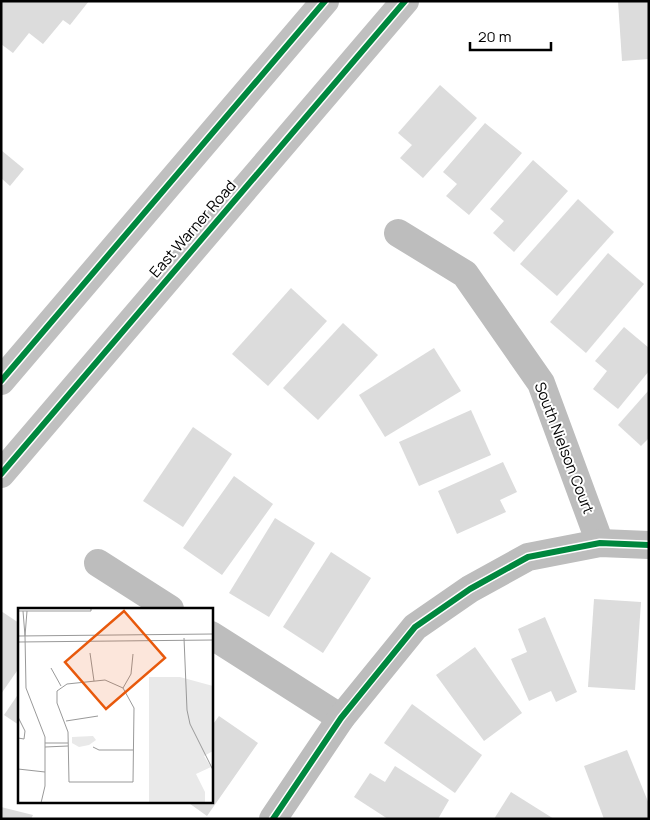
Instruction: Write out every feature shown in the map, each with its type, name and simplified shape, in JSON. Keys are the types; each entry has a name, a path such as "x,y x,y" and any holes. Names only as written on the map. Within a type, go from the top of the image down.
{"main road":[{"path":"1,381 325,1"},
{"name":"East Warner Road","path":"1,474 405,1"}],"street":[{"name":"South Nielson Court","path":"398,233 465,274 541,383 600,542"},
{"path":"273,819 341,718 415,627 470,589 528,557 600,542 649,545"},
{"path":"98,563 168,608"},
{"path":"212,636 341,718"}],"building":[{"path":"1,1 89,1 70,25 63,20 43,44 29,33 13,53 1,44"},
{"path":"618,1 649,1 649,59 622,61"},
{"path":"440,85 477,118 423,178 400,158 412,145 398,133"},
{"path":"485,123 522,153 469,215 446,196 457,184 443,172"},
{"path":"1,150 24,169 10,186 1,178"},
{"path":"533,160 568,191 514,252 493,233 504,221 490,209"},
{"path":"578,199 614,232 557,296 520,264"},
{"path":"608,253 644,284 586,353 550,322"},
{"path":"291,288 327,321 268,386 232,354"},
{"path":"343,323 378,355 318,420 283,388"},
{"path":"624,327 649,348 649,371 618,409 593,389 607,371 595,361"},
{"path":"434,348 461,391 385,437 359,395"},
{"path":"649,390 649,438 641,446 618,425"},
{"path":"471,410 491,455 419,486 399,442"},
{"path":"193,427 232,454 183,527 143,501"},
{"path":"503,462 517,492 500,500 506,512 457,534 438,491"},
{"path":"234,476 273,504 222,575 183,548"},
{"path":"275,518 315,543 269,617 229,593"},
{"path":"331,552 371,578 323,653 283,627"},
{"path":"594,599 641,602 635,690 588,687"},
{"path":"1,611 18,622 18,669 1,694"},
{"path":"545,617 577,692 556,702 551,691 529,701 511,659 527,652 518,629"},
{"path":"475,647 522,713 484,741 436,675"},
{"path":"18,694 18,724 4,715"},
{"path":"412,704 482,755 455,793 384,743"},
{"path":"219,716 258,743 207,816 187,802 212,802 212,726"},
{"path":"627,750 649,804 649,819 604,819 584,766"},
{"path":"395,766 449,800 438,819 388,819 354,797 370,773 385,782"},
{"path":"511,792 554,819 494,819"},
{"path":"1,807 33,815 31,819 1,819"}],"cycle path":[{"path":"1,381 325,1"},
{"path":"1,474 405,1"},
{"path":"273,819 341,718 415,627 470,589 528,557 600,543 649,545"}]}
